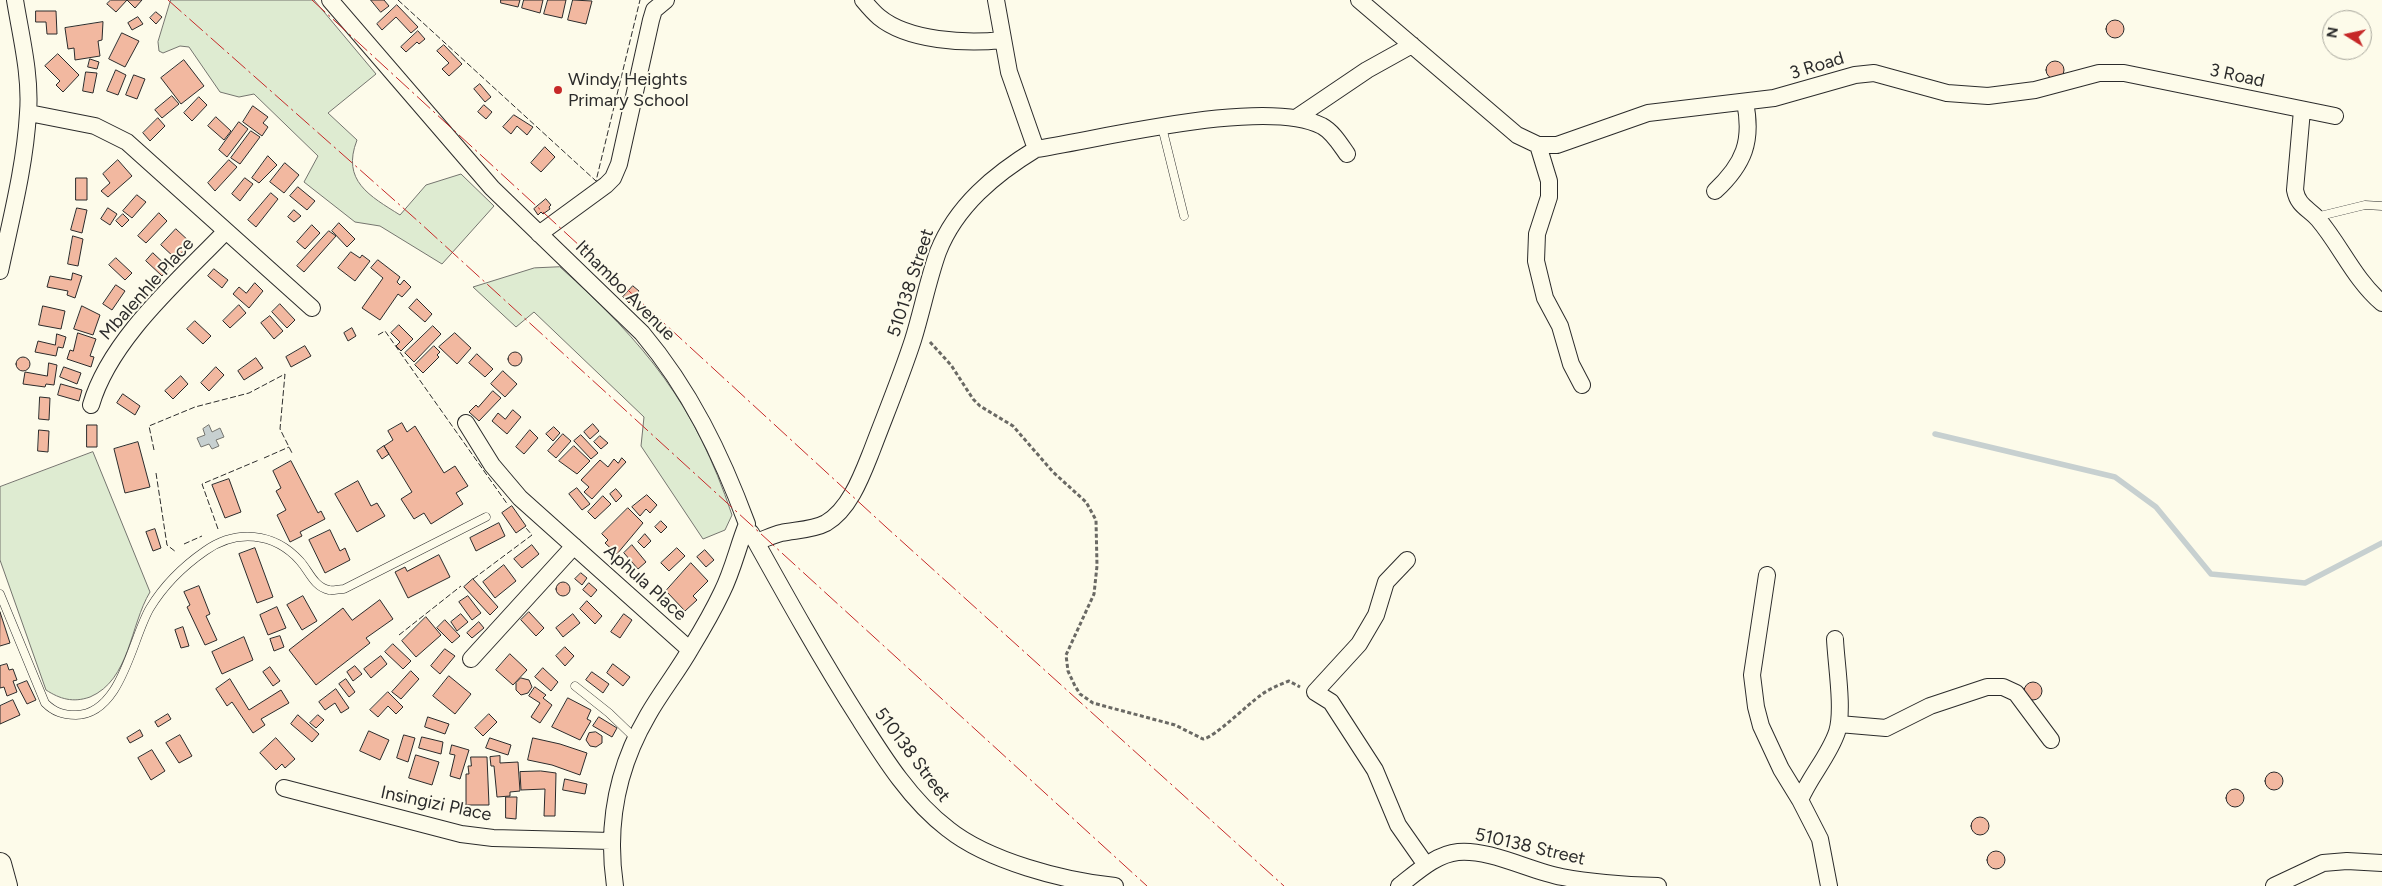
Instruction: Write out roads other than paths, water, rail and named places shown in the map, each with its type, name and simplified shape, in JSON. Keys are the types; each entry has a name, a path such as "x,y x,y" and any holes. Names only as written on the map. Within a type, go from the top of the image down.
{"main road":[{"path":"0,864 6,886"}],"street":[{"path":"0,271 22,168 28,112 27,83 14,0"},
{"name":"Ithambo Avenue","path":"330,0 476,171 642,333 665,360 686,392 714,443 746,524 756,542"},
{"path":"539,234 613,178 619,164 651,20 654,10 666,0"},
{"path":"863,0 880,18 922,36 981,42 1002,40"},
{"path":"996,0 1009,72 1036,150"},
{"name":"3 Road","path":"1359,0 1517,135 1538,145 1549,146 1568,143 1648,113 1745,102 1793,94 1854,74 1874,73 1947,93 1988,96 2035,90 2099,73 2124,73 2335,116"},
{"path":"1296,118 1366,70 1412,46"},
{"path":"1715,191 1735,169 1742,155 1749,125 1745,102"},
{"path":"2302,110 2295,190 2297,199 2302,206 2316,217 2350,267 2370,292 2382,303"},
{"path":"28,112 95,126 111,132 127,142 312,308"},
{"name":"510138 Street","path":"1115,886 1093,884 1037,871 988,852 949,830 918,800 875,744 826,666 756,542 781,533 826,523 844,505 865,468 894,395 939,251 956,218 985,185 1011,164 1036,150 1242,116 1296,118 1323,127 1334,136 1347,154"},
{"path":"1538,145 1549,181 1549,197 1536,234 1536,261 1545,298 1560,326 1570,364 1582,386"},
{"name":"Mbalenhle Place","path":"91,405 104,371 118,349 138,324 226,231"},
{"name":"Aphula Place","path":"466,423 492,465 515,493 690,650"},
{"path":"615,886 611,841 614,806 622,770 635,738 690,650 722,591 746,524"},
{"path":"471,660 574,546"},
{"path":"1407,560 1386,582 1376,615 1360,644 1315,692 1331,702 1375,770 1398,825 1426,865"},
{"path":"1766,575 1760,629 1753,660 1753,689 1761,726 1780,769 1800,800 1820,839 1829,886"},
{"path":"1800,800 1814,771 1832,743 1839,724 1835,639"},
{"path":"1839,724 1886,728 1930,706 1987,687 1995,687 2010,689 2016,693 2051,740"},
{"name":"Insingizi Place","path":"284,788 461,834 493,838 611,841"},
{"name":"510138 Street","path":"1399,886 1426,865 1449,854 1469,852 1483,854 1563,877 1593,882 1658,886"},
{"path":"2274,886 2323,863 2347,861 2382,863"}],"lane":[{"path":"1162,128 1184,216"},
{"path":"2316,217 2365,205 2382,206"},
{"path":"0,594 45,703 58,713 81,715 93,710 118,685 149,610 173,577 207,550 226,539 241,536 272,540 300,561 314,582 328,590 344,589 486,517"},
{"path":"575,686 609,713 635,738"}],"waterway":[{"path":"1935,434 2115,477 2156,507 2211,574 2305,583 2382,543"}],"place":[{"name":"Windy Heights Primary School","path":"558,90"}]}
